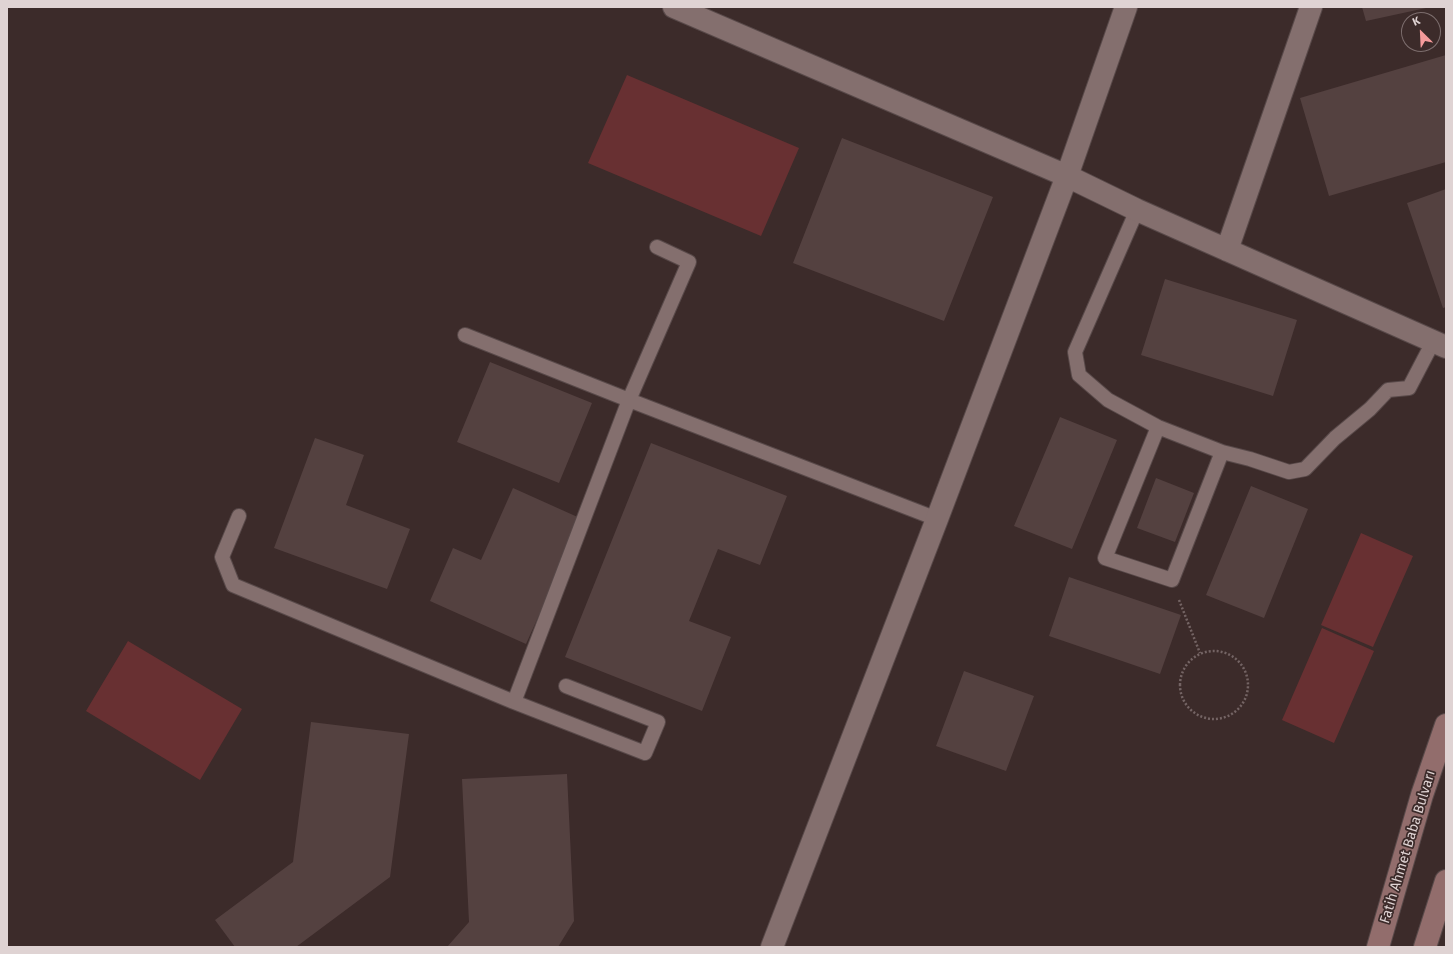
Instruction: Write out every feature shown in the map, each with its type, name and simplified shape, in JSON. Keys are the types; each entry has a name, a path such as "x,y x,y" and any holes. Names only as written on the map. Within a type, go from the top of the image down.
{"main road":[{"name":"Fatih Ahmet Baba Bulvarı","path":"1378,947 1422,795 1446,725"},
{"path":"1425,947 1446,881"}],"street":[{"path":"674,7 1067,176 1137,210 1439,344"},
{"path":"772,947 1067,176 1126,7"},
{"path":"1227,250 1311,7"}],"lane":[{"path":"1137,210 1075,352 1079,375 1108,400 1158,427 1222,452 1250,459 1288,472 1305,469 1335,438 1370,409 1388,390 1409,388 1439,344"},
{"path":"514,702 629,400 689,262 657,248"},
{"path":"465,335 937,519"},
{"path":"1158,427 1105,558 1172,580 1222,452"},
{"path":"238,516 222,557 233,585 514,702 645,753 658,722 566,686"}],"path":[{"path":"1172,580 1200,653"},
{"path":"1220,651 1231,655 1240,663 1246,673 1248,685 1246,696 1240,706 1231,715 1220,718 1208,718 1196,714 1187,706 1182,696 1180,686 1181,676 1185,666 1200,653 1220,651"}],"shaded area":[{"path":"627,75 799,148 761,236 588,163"},
{"path":"1361,533 1413,556 1373,647 1321,625"},
{"path":"1322,628 1374,651 1334,743 1282,720"},
{"path":"128,641 242,709 200,780 86,711"}],"building":[{"path":"1362,7 1426,7 1426,8 1401,12 1401,13 1366,21"},
{"path":"1446,55 1446,162 1329,196 1300,98"},
{"path":"842,138 993,197 944,321 793,263"},
{"path":"1446,189 1446,307 1443,308 1407,203"},
{"path":"1165,279 1297,320 1273,396 1141,355"},
{"path":"490,362 592,403 559,483 457,442"},
{"path":"1060,417 1117,440 1072,549 1014,526"},
{"path":"315,438 364,455 346,505 410,529 387,589 274,548"},
{"path":"651,443 787,496 760,565 718,549 689,621 731,637 702,711 565,657"},
{"path":"1156,478 1194,493 1175,542 1137,528"},
{"path":"1251,486 1308,509 1264,618 1206,595"},
{"path":"513,488 582,519 526,644 430,601 453,548 481,560"},
{"path":"1069,577 1181,615 1160,674 1049,636"},
{"path":"964,671 1034,696 1006,771 936,746"},
{"path":"311,722 409,734 390,877 296,947 235,947 215,920 293,862"},
{"path":"567,774 574,921 558,947 447,947 469,922 462,779"}]}
